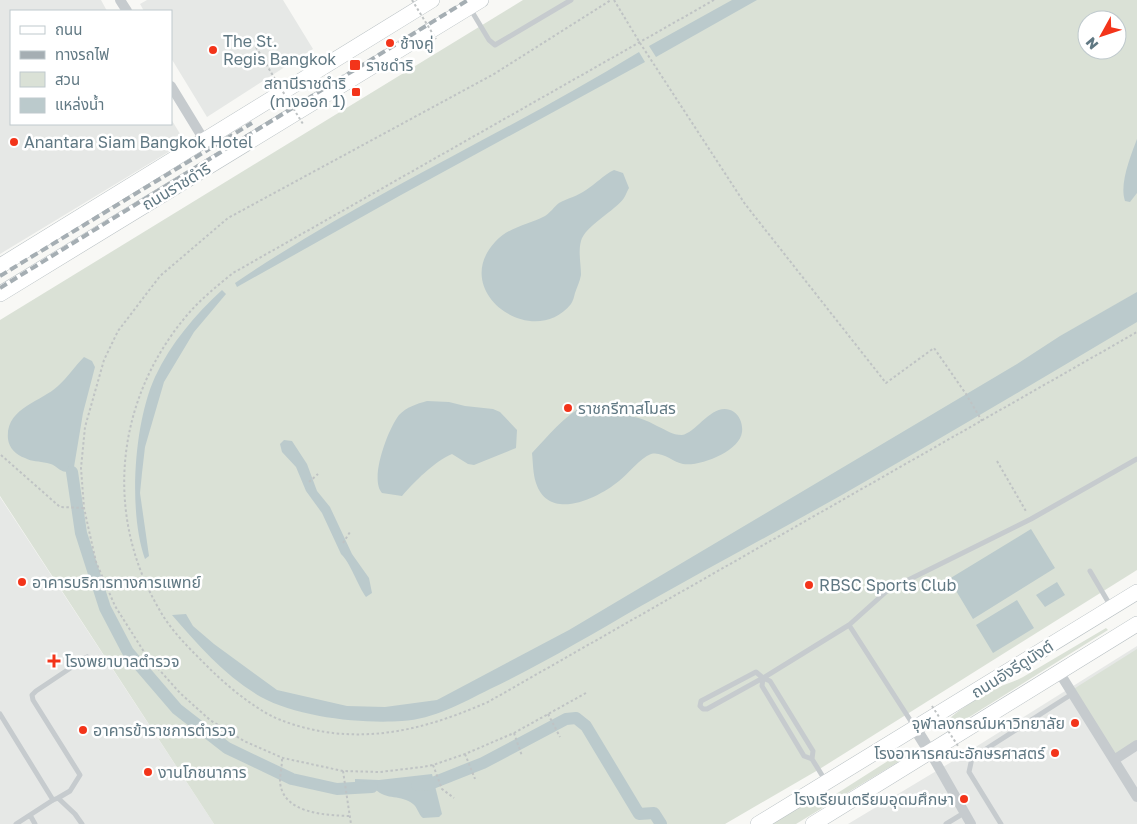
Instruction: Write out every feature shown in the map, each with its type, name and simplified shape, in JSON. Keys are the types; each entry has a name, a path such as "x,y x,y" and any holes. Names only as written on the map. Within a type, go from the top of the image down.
{"main road":[{"name":"ถนนราชดำริ","path":"0,266 432,0"},
{"name":"ถนนราชดำริ","path":"0,294 475,3"},
{"path":"204,140 217,162"},
{"name":"ถนนอังรีดูนังต์","path":"758,824 1137,592"},
{"name":"ถนนอังรีดูนังต์","path":"819,822 1137,624"}],"street":[{"path":"172,88 204,140"},
{"path":"1059,672 1137,797"},
{"path":"915,728 971,824"},
{"path":"1114,760 1137,745"}],"lane":[{"path":"475,3 489,40 495,46 571,0"},
{"path":"827,782 812,759 813,750 770,681 762,678 756,672 701,702 700,706 703,709 707,708 762,678 849,625 888,590 1051,510 1137,459"},
{"path":"1090,571 1112,608"},
{"path":"849,625 915,728"},
{"path":"16,824 70,791 80,775 33,700 32,695 87,657"},
{"path":"762,678 762,686 804,756 812,759"},
{"path":"1000,824 969,772 972,758 1072,694"},
{"path":"0,714 56,799 75,814 82,824"},
{"path":"946,824 964,813"},
{"path":"30,815 35,824"}],"path":[{"path":"412,0 436,39"},
{"path":"586,693 514,732 465,754 433,765 380,772 343,771 283,758 244,742 210,720 180,693 146,655 115,606 96,562 84,508 81,468 85,427 104,360 118,331 160,276 228,218 494,74 612,0 746,204 886,383 934,348 982,421"},
{"path":"714,0 233,274 204,297 175,331 152,365 131,420 125,461 125,509 129,534 147,587 160,611 192,652 241,696 263,712 290,723 344,734 380,734 450,719 488,702 1137,332"},
{"path":"256,47 303,124"},
{"path":"1,455 60,507 84,508"},
{"path":"997,461 1031,519"},
{"path":"309,482 318,474"},
{"path":"342,543 350,532"},
{"path":"932,706 958,746"},
{"path":"548,714 560,737"},
{"path":"514,732 522,756"},
{"path":"465,754 475,779"},
{"path":"283,758 280,783 289,801 319,814 349,816"},
{"path":"433,765 442,789 454,798"},
{"path":"343,771 351,824"}],"shaded area":[{"path":"0,0 101,0 106,10 10,10 10,125 172,125 172,121 185,142 0,254"},
{"name":"The St. Regis Bangkok","path":"147,0 283,0 313,49 207,117 172,60 172,10 143,10 140,4"},
{"name":"โรงพยาบาลตำรวจ","path":"0,497 214,824 0,824"},
{"name":"จุฬาลงกรณ์มหาวิทยาลัย","path":"1137,646 1137,824 848,824 958,758"}],"green space":[{"name":"ราชกรีฑาสโมสร","path":"523,0 1137,0 1137,570 818,770 725,824 214,824 0,496 0,320"},
{"path":"1106,628 1108,630 947,731 940,727 959,711 982,696 1023,677"},
{"path":"1137,649 1137,742 1114,756 1072,690"},
{"path":"902,752 907,752 908,756 796,824 772,824 801,806 825,801"}],"water":[{"path":"732,0 757,0 656,57 649,46"},
{"path":"639,52 645,62 237,287 235,283 284,251 384,193 589,82"},
{"path":"1137,139 1137,193 1130,202 1125,201 1124,186 1126,170"},
{"path":"614,170 623,173 629,188 620,203 594,224 581,241 581,275 571,304 555,317 537,321 518,318 501,309 489,296 482,279 484,261 495,242 506,233 545,216 559,203 583,192"},
{"path":"222,290 226,294 194,332 164,382 145,447 140,493 149,556 145,559 136,517 135,492 138,442 148,396 161,365 176,341 202,309"},
{"path":"1137,292 1137,322 840,496 547,659 469,700 437,714 414,720 386,722 330,718 292,710 261,697 236,680 202,649 172,615 186,614 193,626 214,644 277,690 347,706 385,707 437,700 569,630 1017,364 1060,336"},
{"path":"84,357 92,361 95,367 83,413 72,472 63,471 54,465 30,460 19,455 11,448 8,439 12,420 26,407 58,386"},
{"path":"427,401 449,402 493,409 500,412 517,430 516,448 474,465 468,464 452,454 432,467 402,496 382,493 378,477 379,466 381,454 390,431 402,412"},
{"path":"585,405 612,415 625,415 642,419 678,435 688,433 713,413 727,409 738,416 742,432 740,439 727,451 709,460 683,464 663,455 651,454 638,462 610,488 599,494 574,503 562,504 551,502 542,495 536,483 532,453 563,421"},
{"path":"284,440 292,441 307,464 317,491 330,507 352,554 369,578 372,593 366,597 348,563 341,554 322,513 306,491 296,467 282,452 280,444"},
{"path":"1031,529 1055,568 973,619 949,579"},
{"path":"1057,582 1065,595 1045,607 1036,595"},
{"path":"1017,600 1034,628 993,653 976,625"},
{"path":"432,774 442,814 439,817 423,818 415,806 408,801 384,795 375,789 355,790 355,779 379,780"}],"waterway":[{"path":"72,472 81,533 105,608 128,652 177,709 227,748 292,779 337,789 372,787"},
{"path":"417,785 430,784 483,763 566,719 576,718 586,726 639,814 654,813 661,824"}],"railway":[{"path":"0,288 468,0"},
{"path":"0,276 252,123"}],"place":[{"name":"ช้างคู่","path":"390,43"},
{"name":"The St. Regis Bangkok","path":"213,50"},
{"name":"ราชดำริ","path":"355,65"},
{"name":"สถานีราชดำริ (ทางออก 1)","path":"356,92"},
{"name":"Anantara Siam Bangkok Hotel","path":"14,142"},
{"name":"ราชกรีฑาสโมสร","path":"568,408"},
{"name":"อาคารบริการทางการแพทย์","path":"22,582"},
{"name":"RBSC Sports Club","path":"809,585"},
{"name":"โรงพยาบาลตำรวจ","path":"54,661"},
{"name":"จุฬาลงกรณ์มหาวิทยาลัย","path":"1075,723"},
{"name":"อาคารข้าราชการตำรวจ","path":"83,730"},
{"name":"โรงอาหารคณะอักษรศาสตร์","path":"1055,753"},
{"name":"งานโภชนาการ","path":"148,772"},
{"name":"โรงเรียนเตรียมอุดมศึกษา","path":"964,799"}]}
